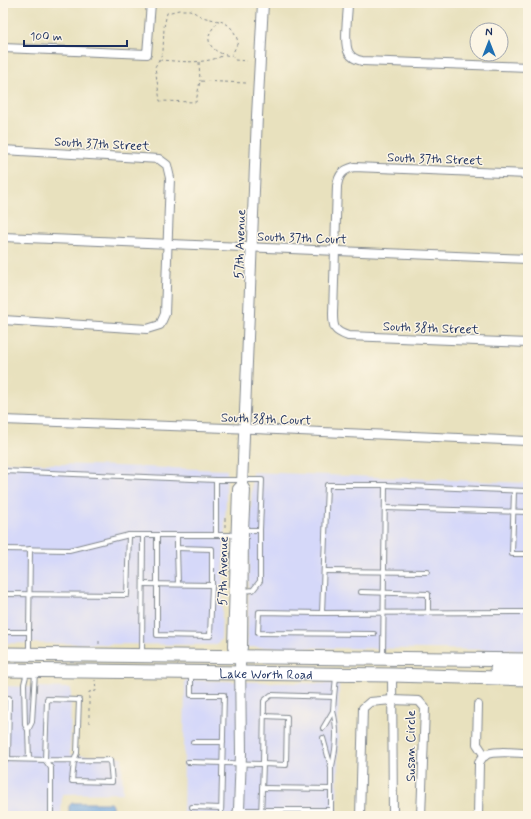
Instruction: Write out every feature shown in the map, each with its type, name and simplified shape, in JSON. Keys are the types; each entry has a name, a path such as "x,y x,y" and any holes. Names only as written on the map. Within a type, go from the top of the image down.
{"main road":[{"name":"Lake Worth Road","path":"3,654 528,660"},
{"path":"3,663 22,660 29,654"},
{"path":"31,670 36,662 44,660 94,661 109,655"},
{"path":"440,677 463,669 528,670"},
{"name":"Lake Worth Road","path":"3,670 337,674 528,679"}],"street":[{"path":"3,48 148,54 151,3"},
{"name":"57th Avenue","path":"239,814 241,765 240,657 242,648 243,591 238,489 242,482 245,428 251,247 263,3"},
{"path":"348,3 347,49 349,54 357,60 528,67"},
{"name":"South 37th Street","path":"3,150 159,159 167,165 170,178 165,314 160,324 147,329 3,320"},
{"name":"South 37th Street","path":"334,251 337,186 339,176 342,172 354,167 528,174"},
{"name":"South 37th Court","path":"3,237 528,258"},
{"name":"South 38th Street","path":"334,251 333,324 340,333 348,336 528,343"},
{"name":"South 38th Court","path":"3,420 245,428 528,441"},
{"name":"57th Avenue","path":"239,532 233,647 240,657"},
{"path":"392,675 393,816"},
{"name":"Susan Circle","path":"360,816 363,708 370,702 392,700 419,701 425,708 421,816"},
{"path":"478,705 477,744 485,756"},
{"path":"478,816 479,763 485,756 494,753 528,753"}],"lane":[{"path":"3,471 242,482 262,480 260,581 253,590 243,591"},
{"path":"216,480 216,535"},
{"path":"322,613 327,485 386,485 528,491"},
{"path":"383,658 386,485"},
{"path":"514,491 512,554 528,554"},
{"path":"385,508 528,512"},
{"path":"3,549 69,550 129,535 216,535 260,530"},
{"path":"3,594 127,595 129,535"},
{"path":"142,655 143,535"},
{"path":"157,535 157,635 210,636 212,548 177,548"},
{"path":"177,535 178,584"},
{"path":"29,654 30,549"},
{"path":"324,571 427,572"},
{"path":"143,584 212,585"},
{"path":"361,592 428,594 428,613"},
{"path":"374,634 258,633 259,612 528,612"},
{"path":"3,632 29,632"},
{"path":"29,760 28,730 25,725 24,684 31,670"},
{"path":"28,730 32,722 31,670"},
{"path":"191,672 191,695 224,695 221,816"},
{"path":"331,767 335,753 336,720 333,711 337,674"},
{"path":"261,816 264,701 271,695 334,697"},
{"path":"3,698 9,698 5,759 29,760 45,760 74,761 110,760 112,782 72,781 74,761 77,753 79,700 47,699 45,760 51,768 51,816"},
{"path":"323,728 333,711"},
{"path":"188,762 241,765 286,765 287,716 264,716"},
{"path":"323,738 331,767 331,816"},
{"path":"193,742 223,742"},
{"path":"262,788 331,789"},
{"path":"192,808 221,808"},
{"path":"239,814 261,810 331,810"}],"path":[{"path":"199,61 200,81 196,102 160,100 155,67 163,52 164,27 167,13 179,10 190,10 202,17 228,23 236,34 238,42 232,56"},
{"path":"219,21 210,32 209,42 212,49 223,55 232,56 234,60 247,61"},
{"path":"159,60 191,62 212,60 223,55"},
{"path":"200,81 246,83"},
{"path":"225,518 225,527 228,527"},
{"path":"98,645 99,638"},
{"path":"89,723 89,692 96,691 95,680"}],"shaded area":[{"path":"3,462 227,470 221,639 216,645 3,643"},
{"path":"252,472 528,483 528,650 247,647"},
{"path":"185,680 339,684 337,816 183,816"},
{"path":"3,686 71,688 70,755 122,757 123,793 62,794 61,816 3,816"}],"water":[{"path":"72,803 110,803 112,805 112,816 69,816 69,806"}]}
